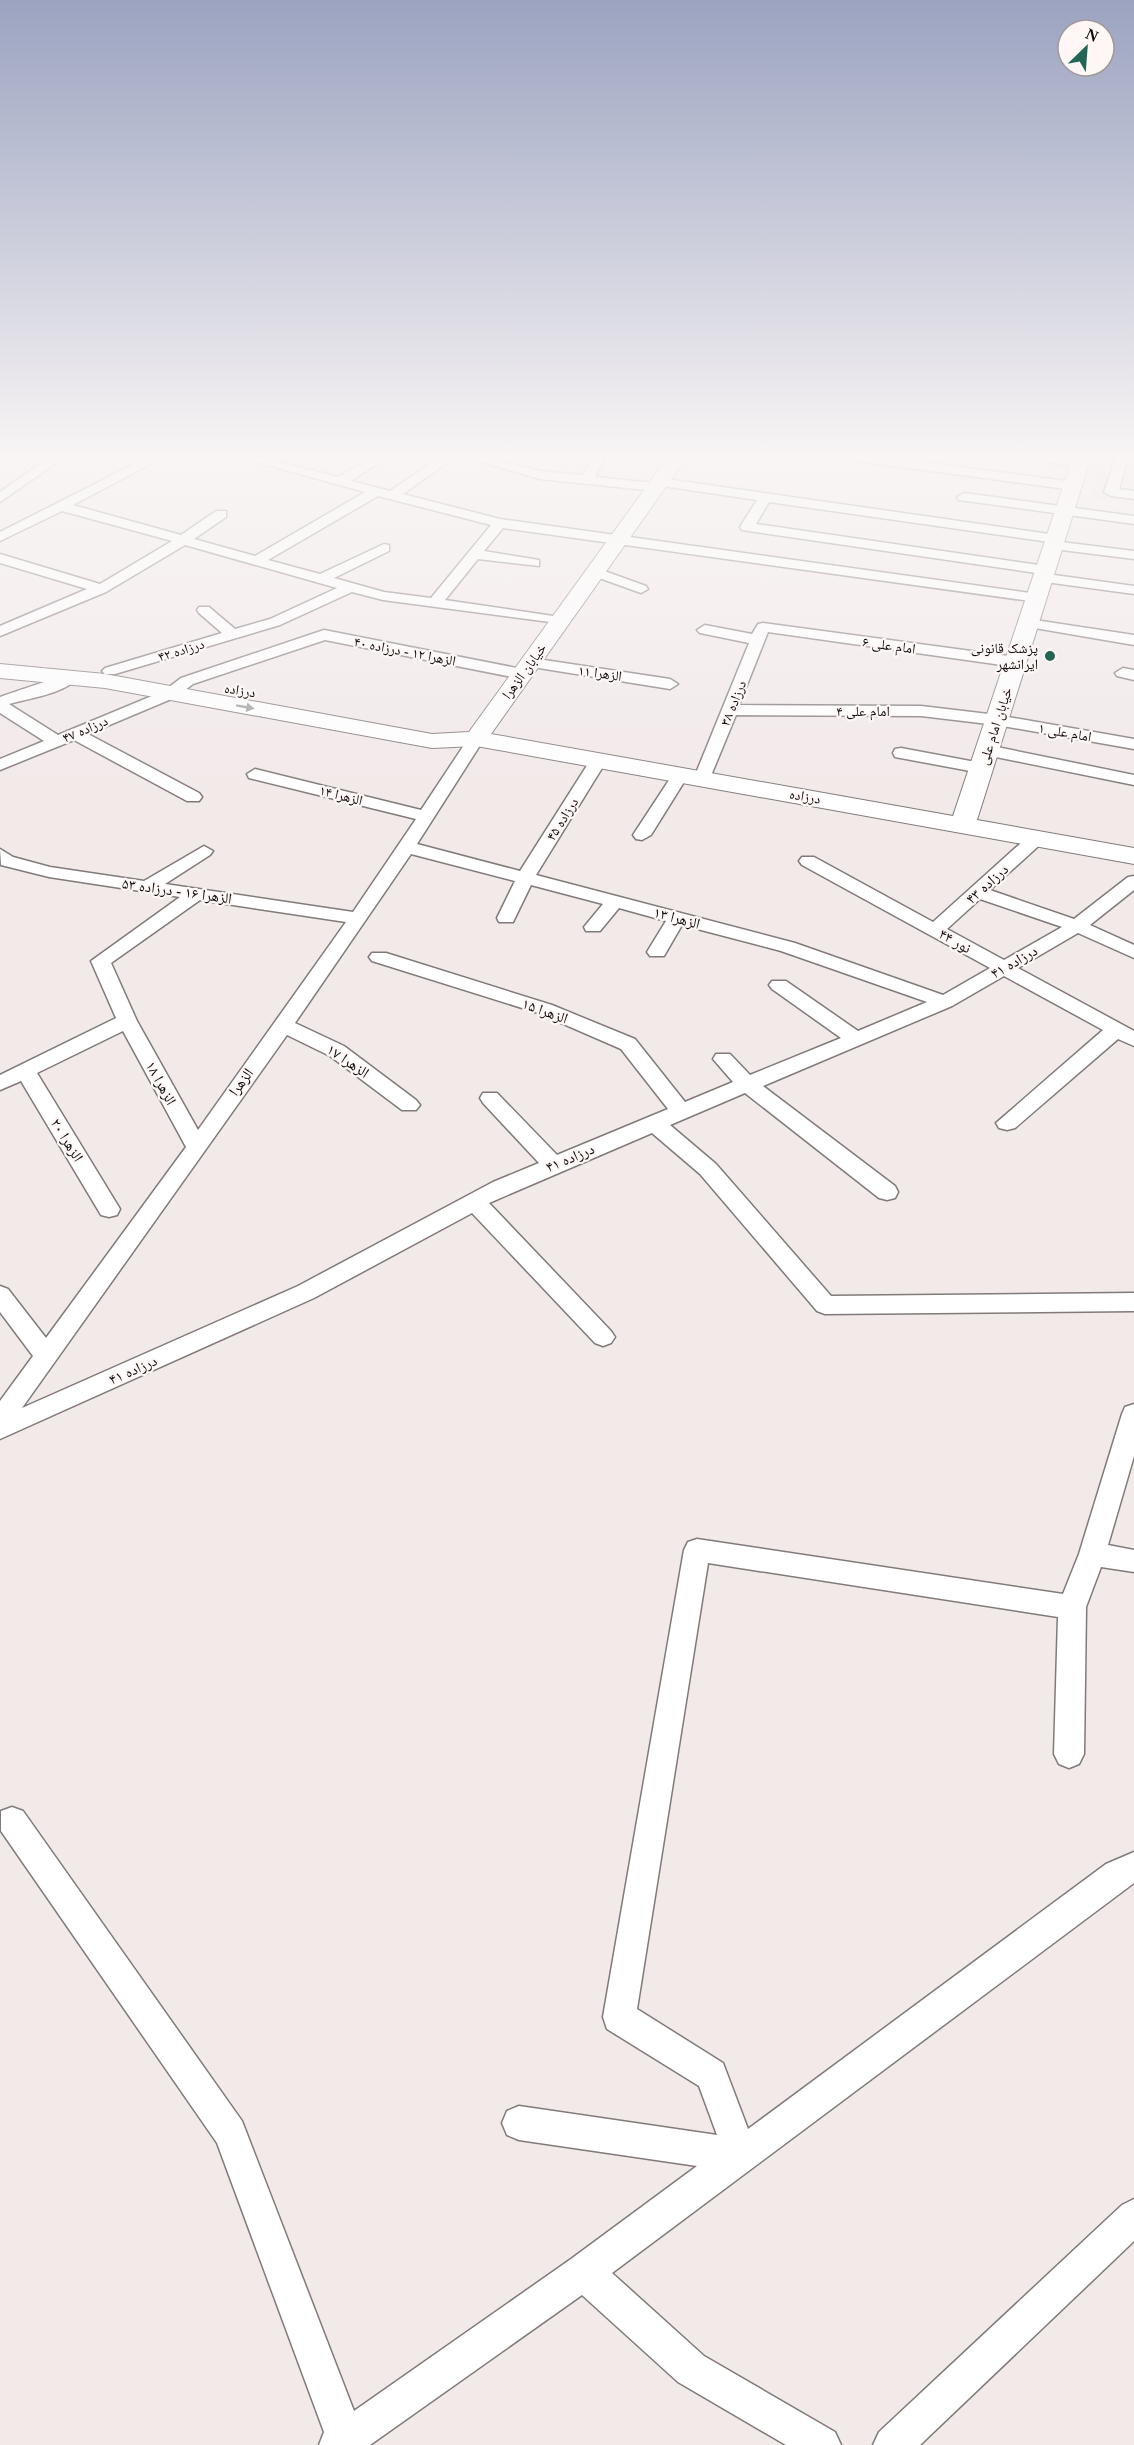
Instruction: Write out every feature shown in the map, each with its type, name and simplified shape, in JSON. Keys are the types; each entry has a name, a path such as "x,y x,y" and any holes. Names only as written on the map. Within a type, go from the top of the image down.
{"street":[{"path":"43,571 101,589"},
{"path":"4,626 101,589 131,571"},
{"path":"292,571 383,596 560,621"},
{"path":"321,579 337,571"},
{"path":"435,603 461,571"},
{"path":"932,571 1134,590"},
{"path":"984,571 1042,582"},
{"name":"خیابان امام علی","path":"963,824 1046,571"},
{"path":"596,572 641,589"},
{"name":"خیابان الزهرا","path":"476,739 596,572"},
{"name":"درزاده ۴۲","path":"110,671 275,622 351,587"},
{"path":"204,610 232,634"},
{"path":"1028,623 1134,640"},
{"name":"امام علی ۶","path":"705,630 760,633 1016,662"},
{"name":"درزاده ۳۸","path":"642,835 692,776 729,710 760,633"},
{"name":"الزهرا ۱۲ - درزاده ۴۰","path":"178,687 324,635 526,669"},
{"name":"درزاده","path":"0,661 110,671 432,741 476,739 1134,855"},
{"name":"الزهرا ۱۱","path":"526,669 670,684"},
{"name":"درزاده","path":"0,671 178,687"},
{"path":"0,704 54,686 71,677"},
{"name":"درزاده ۴۷","path":"0,765 178,687"},
{"path":"0,704 56,741"},
{"name":"امام علی ۴","path":"729,710 921,711 997,720"},
{"name":"امام علی ۱","path":"997,720 1134,744"},
{"path":"74,733 193,797"},
{"name":"الزهرا","path":"0,1420 358,918 427,817 476,739"},
{"path":"901,753 984,759 1134,780"},
{"name":"درزاده ۴۵","path":"506,918 525,878 599,760"},
{"name":"الزهرا ۱۴","path":"255,774 427,817"},
{"name":"درزاده ۴۳","path":"935,930 1038,837"},
{"name":"الزهرا ۱۳","path":"406,847 788,947 945,1002"},
{"path":"147,887 204,851"},
{"name":"الزهرا ۱۶ - درزاده ۵۳","path":"0,854 7,861 50,872 358,918"},
{"name":"نور ۴۴","path":"808,861 1125,1034"},
{"name":"درزاده ۴۱","path":"0,1429 306,1292 474,1201 554,1165 945,1002 1077,926 1134,881"},
{"path":"977,892 1077,926 1134,952"},
{"name":"الزهرا ۱۸","path":"196,1146 127,1021 101,960 197,894"},
{"path":"593,927 615,902"},
{"path":"657,952 677,918"},
{"name":"الزهرا ۱۵","path":"379,957 545,1010 628,1044 681,1112"},
{"path":"779,985 856,1039"},
{"path":"0,1083 127,1021"},
{"name":"الزهرا ۱۷","path":"282,1024 337,1051 409,1105"},
{"path":"1007,1124 1125,1034"},
{"path":"723,1059 747,1084 887,1192"},
{"name":"الزهرا ۲۰","path":"25,1071 109,1209"},
{"path":"490,1098 554,1165"},
{"path":"654,1123 708,1168 825,1305 1134,1302"},
{"path":"474,1201 603,1337"},
{"path":"0,1295 46,1355"},
{"path":"1069,1754 1072,1607 1092,1554 1134,1414"},
{"path":"742,2156 711,2075 619,2017 697,1550 1072,1607"},
{"path":"1092,1554 1134,1561"},
{"path":"12,1821 231,2133 342,2442 584,2272 1108,1882 1134,1867"},
{"path":"519,2123 742,2156"},
{"path":"892,2445 1134,2217"},
{"path":"584,2272 691,2369 822,2445"}],"place":[{"name":"پزشک قانونی ایرانشهر","path":"1050,656"}]}
